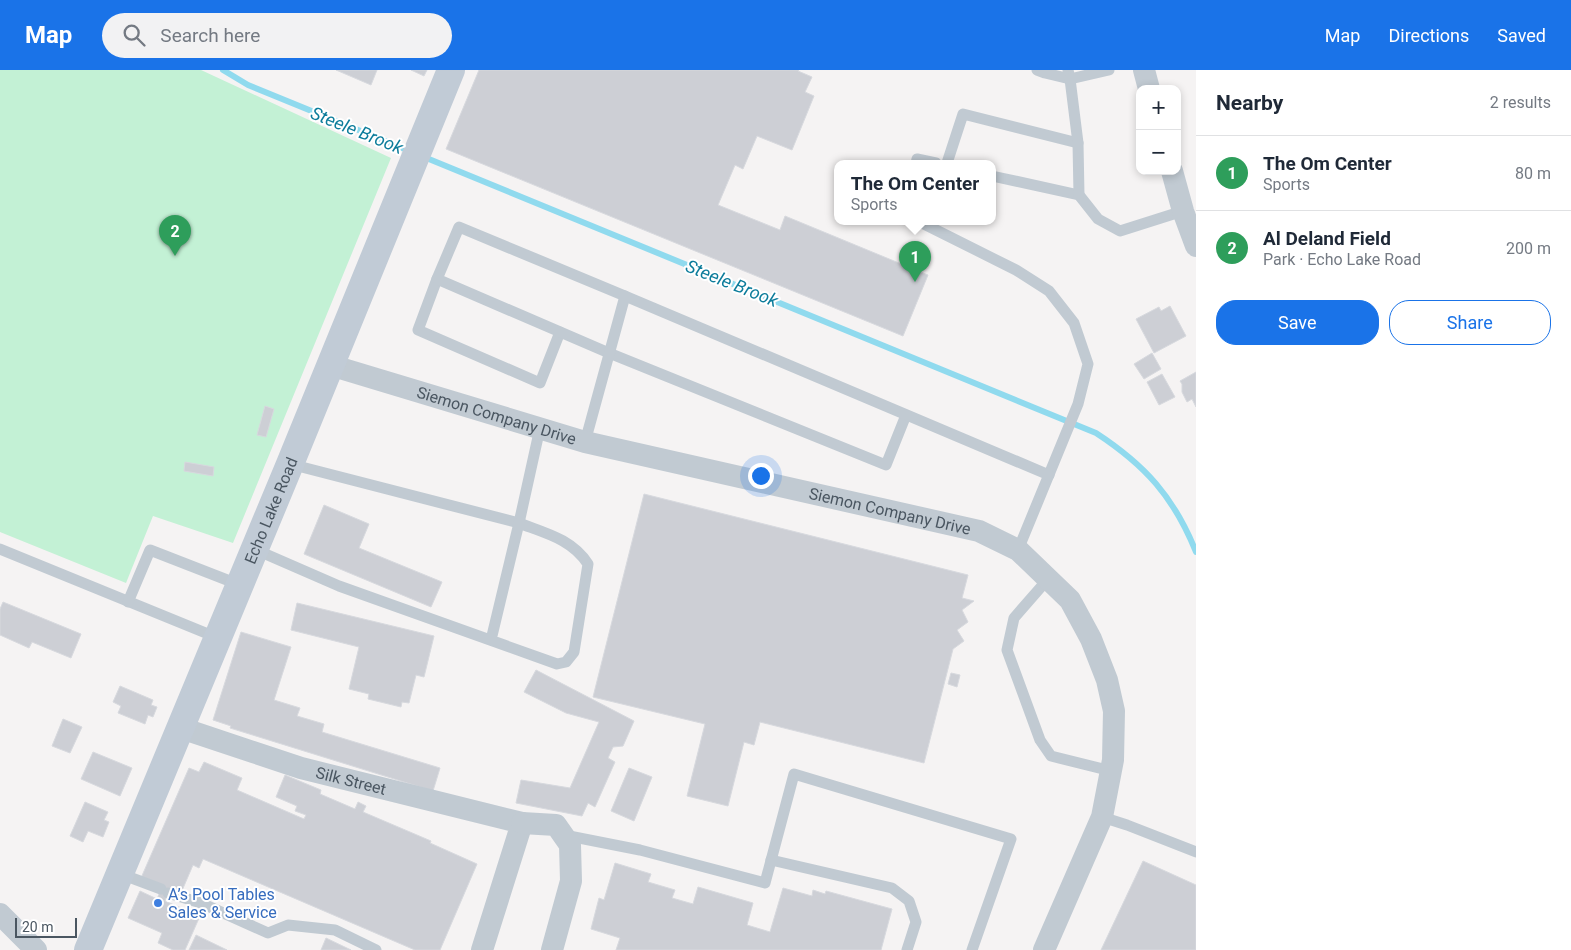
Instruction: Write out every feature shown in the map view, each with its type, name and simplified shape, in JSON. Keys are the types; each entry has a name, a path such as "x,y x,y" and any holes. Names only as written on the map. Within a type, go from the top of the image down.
{"main road":[{"name":"Echo Lake Road","path":"88,950 451,70"}],"street":[{"path":"1144,70 1148,85"},
{"path":"1173,175 1183,211 1196,246"},
{"name":"Siemon Company Drive","path":"330,365 585,442 979,531 1018,550 1070,600 1091,639 1107,680 1114,712 1113,760 1102,817 1044,950"},
{"name":"Silk Street","path":"181,728 301,768 522,823 556,825 563,834"},
{"path":"482,950 522,823"},
{"path":"552,950 571,880 570,845 563,834"},
{"path":"0,914 36,950"}],"lane":[{"path":"1037,70 1045,74 1069,74 1108,70"},
{"path":"1069,74 1078,143 1079,195 1098,219 1120,231 1183,211"},
{"path":"948,160 964,114 1078,143"},
{"path":"996,177 1079,195"},
{"path":"926,225 1016,270 1050,292 1074,323 1088,364 1078,404 1018,550"},
{"path":"560,332 540,382 418,330 459,227 1049,475"},
{"path":"437,279 609,353 886,465 906,415"},
{"path":"585,442 625,296"},
{"path":"490,640 540,428"},
{"path":"254,549 339,586 557,664 566,662 574,652 588,564 580,552 564,540 518,523 290,464"},
{"path":"0,550 218,638"},
{"path":"128,602 150,550 240,585"},
{"path":"1048,579 1014,618 1008,650 1040,740 1051,756 1111,771"},
{"path":"563,834 640,850 765,883 794,774 1011,839 972,950"},
{"path":"1102,817 1196,852"},
{"path":"771,860 892,888 909,901 916,922 907,950"},
{"path":"120,874 200,904 268,933 288,925 335,930 376,950"}],"green space":[{"path":"0,70 201,70 391,158 233,543 153,516 126,583 0,532"}],"building":[{"path":"336,70 377,70 371,85"},
{"path":"411,70 427,70 424,76"},
{"path":"479,70 799,70 812,77 805,92 814,96 792,150 757,136 743,169 735,165 718,205 780,230 785,216 928,275 903,336 446,149"},
{"path":"1170,306 1186,336 1154,353 1136,319 1159,307 1161,311"},
{"path":"1152,353 1161,369 1144,379 1134,364"},
{"path":"1196,372 1196,407 1192,399 1187,402 1182,392 1180,381"},
{"path":"1162,374 1175,397 1159,405 1147,382"},
{"path":"265,406 274,409 266,437 257,435"},
{"path":"185,462 214,467 213,476 184,471"},
{"path":"644,494 968,575 962,598 974,601 962,610 968,622 957,630 964,641 953,649 924,763 760,722 754,745 744,742 728,806 687,796 705,724 593,697"},
{"path":"324,505 369,524 359,548 442,582 431,607 304,554"},
{"path":"3,602 81,634 71,658 32,642 29,648 0,635 0,609"},
{"path":"297,603 434,636 424,677 416,675 409,703 402,702 401,707 368,699 369,694 349,689 359,647 291,630"},
{"path":"241,632 291,647 274,700 300,708 297,716 324,724 322,732 440,768 433,791 230,728 231,726 213,720"},
{"path":"536,670 634,721 623,746 613,747 608,758 615,762 595,807 588,803 582,816 516,803 521,780 570,788 599,722 566,713 524,692"},
{"path":"951,673 960,675 957,687 948,684"},
{"path":"120,686 153,700 151,705 157,707 153,717 148,715 145,724 118,713 121,706 113,702"},
{"path":"63,719 82,727 70,753 52,746"},
{"path":"93,752 132,768 120,796 81,779"},
{"path":"204,762 242,778 237,790 304,819 306,815 295,811 297,806 276,797 285,775 321,790 320,794 355,809 358,802 366,806 363,812 431,841 430,843 477,864 440,950 415,950 203,859 199,868 193,865 181,893 170,889 165,901 200,916 185,950 173,950 158,943 162,933 128,918 140,891 157,899 162,887 141,878 189,768 199,772"},
{"path":"629,768 652,777 634,821 611,811"},
{"path":"85,802 108,812 104,820 109,822 103,837 88,831 83,842 70,836"},
{"path":"1143,861 1196,885 1196,950 1101,950"},
{"path":"615,863 651,874 648,882 675,890 672,898 693,904 698,887 753,903 747,925 770,932 783,888 812,896 813,890 825,894 826,891 892,909 881,950 616,950 620,938 591,929 599,898 604,900"},
{"path":"196,935 227,950 189,950"},
{"path":"326,938 351,950 321,950"}],"waterway":[{"name":"Steele Brook","path":"223,70 248,85 412,152"},
{"name":"Steele Brook","path":"424,157 1096,433 1129,457 1156,484 1178,515 1196,552"}],"place":[{"name":"Al Deland Field","path":"175,256"},
{"name":"The Om Center","path":"915,282"},
{"name":"A’s Pool Tables Sales & Service","path":"158,903"}]}
